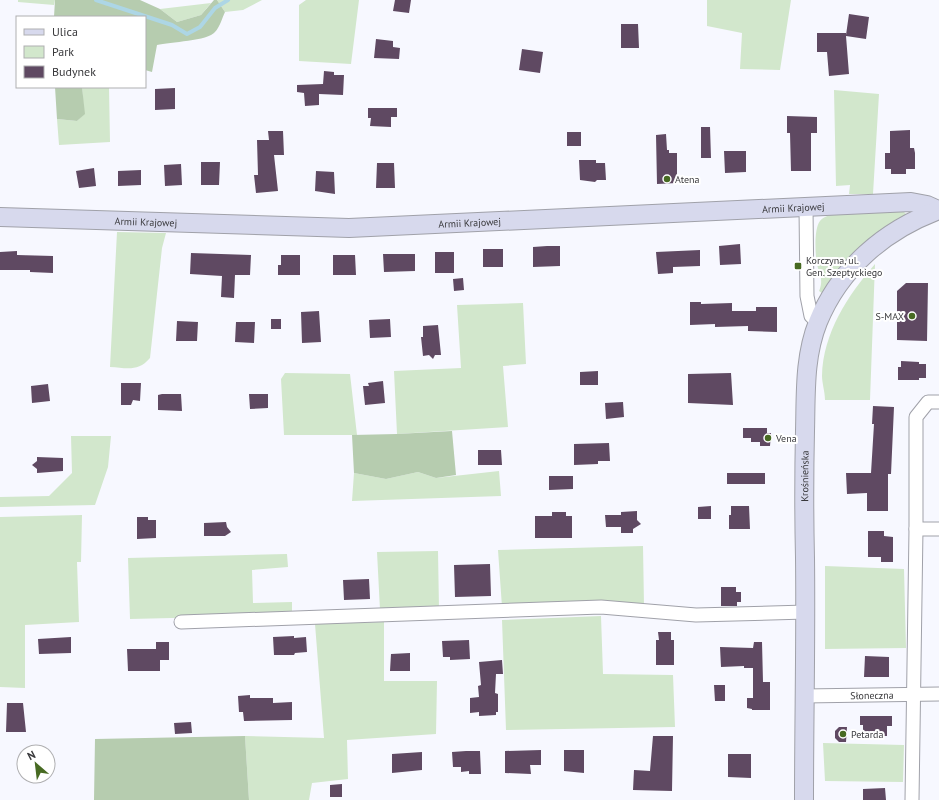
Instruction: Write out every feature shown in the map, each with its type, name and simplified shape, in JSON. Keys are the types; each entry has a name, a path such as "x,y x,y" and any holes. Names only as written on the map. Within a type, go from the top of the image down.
{"street":[{"name":"Armii Krajowej","path":"0,217 349,228 911,202 927,205 938,210"},
{"path":"806,208 807,296 811,316 818,323"},
{"name":"Krośnieńska","path":"804,800 806,612 804,492 806,371 810,348 818,323 836,288 871,248 898,229 938,210"},
{"path":"912,800 916,417 928,402 939,402"},
{"path":"916,530 939,530"},
{"path":"181,622 601,607 696,615 806,612"},
{"name":"Słoneczna","path":"804,696 914,693 939,694"}],"green space":[{"path":"18,0 55,0 54,5 18,2"},
{"path":"55,0 140,0 160,9 177,22 201,15 214,0 217,0 225,12 218,28 211,35 197,39 157,45 152,72 146,70 146,16 54,16"},
{"path":"217,0 262,0 243,10 225,12"},
{"path":"306,0 359,0 351,64 299,61 299,5"},
{"path":"707,0 791,0 780,70 740,69 742,33 707,26"},
{"path":"211,3 201,15 177,22 160,9"},
{"path":"55,88 82,88 85,114 77,121 57,119"},
{"path":"82,88 109,88 110,142 59,145 57,119 77,121 84,114"},
{"path":"834,90 879,94 873,194 849,194 850,185 836,186"},
{"path":"902,210 906,214 904,217 826,292 822,293 819,291 821,277 816,260 816,241 818,224 821,220 830,215"},
{"path":"117,232 166,233 162,248 150,358 141,365 132,368 110,367"},
{"path":"875,264 870,400 825,400 822,376 823,360 832,330 855,289"},
{"path":"523,303 526,364 503,366 508,427 397,434 394,371 461,368 457,305"},
{"path":"285,373 350,374 357,435 284,435 281,379"},
{"path":"452,431 456,475 436,478 418,472 386,479 354,473 352,435"},
{"path":"71,436 111,436 108,467 95,505 0,507 0,497 49,496 72,473"},
{"path":"499,471 501,496 352,501 354,473 386,479 418,472 436,478"},
{"path":"82,515 81,562 77,562 79,622 25,625 25,688 0,687 0,517"},
{"path":"643,546 644,606 502,607 498,550"},
{"path":"438,551 439,609 380,610 377,552"},
{"path":"287,554 288,567 252,570 253,603 292,602 292,615 130,619 128,558"},
{"path":"825,566 904,569 906,648 825,649"},
{"path":"601,616 603,674 673,675 675,727 506,730 502,620"},
{"path":"384,622 384,681 437,681 436,734 347,740 348,779 312,783 309,800 249,800 245,736 324,738 315,624"},
{"path":"245,736 249,800 94,800 95,739"},
{"path":"823,743 904,745 903,782 825,781"}],"building":[{"path":"395,0 411,0 409,13 393,11"},
{"path":"849,14 869,17 866,39 846,36 849,74 829,76 827,52 817,52 817,33 846,33 846,35"},
{"path":"621,24 638,24 639,48 621,48"},
{"path":"376,39 393,41 393,47 400,48 399,59 374,58"},
{"path":"522,49 543,52 540,73 519,70"},
{"path":"324,71 334,72 334,75 344,75 343,95 319,94 319,105 305,106 304,93 297,92 297,85 323,84"},
{"path":"175,88 175,109 155,110 155,89"},
{"path":"368,108 397,108 397,117 391,117 391,127 370,126 371,118 368,118"},
{"path":"787,116 817,117 817,133 811,133 811,171 791,171 790,133 787,133"},
{"path":"701,127 710,127 711,158 701,158"},
{"path":"910,130 910,148 914,148 915,169 906,169 906,174 891,174 891,169 885,169 885,153 890,153 890,131"},
{"path":"268,131 283,131 284,155 274,155 278,191 256,193 254,175 258,175 257,140 269,140"},
{"path":"567,132 581,132 581,146 567,146"},
{"path":"666,134 667,150 669,150 669,153 677,153 677,183 657,184 656,135"},
{"path":"724,151 746,151 746,172 725,173"},
{"path":"579,160 596,160 596,163 605,163 606,180 597,180 595,182 580,180"},
{"path":"201,162 220,162 219,185 201,185"},
{"path":"377,163 394,163 395,188 376,188"},
{"path":"181,164 182,185 165,186 164,165"},
{"path":"94,168 96,186 79,188 76,171"},
{"path":"141,170 141,185 118,186 118,171"},
{"path":"316,171 334,172 335,194 315,191"},
{"path":"740,244 741,264 720,265 719,246"},
{"path":"560,246 560,266 533,267 533,247"},
{"path":"483,249 503,249 503,267 483,267"},
{"path":"700,250 700,266 673,267 673,273 658,274 656,252"},
{"path":"17,251 17,255 53,256 53,273 30,272 30,270 0,270 0,252"},
{"path":"435,252 454,252 454,273 435,273"},
{"path":"191,253 251,255 250,275 235,275 234,298 221,297 222,276 190,274"},
{"path":"383,254 415,254 415,271 384,272"},
{"path":"281,255 300,255 300,275 278,275 278,265 281,265"},
{"path":"333,255 355,255 356,275 333,275"},
{"path":"463,278 464,290 454,291 453,279"},
{"name":"S-MAX","path":"906,283 928,283 927,341 897,340 897,291"},
{"path":"690,302 701,302 701,304 732,303 732,311 756,311 756,307 777,307 777,332 748,331 748,326 715,327 715,324 690,325"},
{"path":"319,311 321,342 302,343 301,312"},
{"path":"271,319 281,319 281,329 271,329"},
{"path":"390,319 391,337 370,338 369,320"},
{"path":"177,321 198,322 197,341 176,341"},
{"path":"236,322 255,322 254,343 235,342"},
{"path":"438,325 441,355 435,355 433,359 429,355 423,356 421,337 423,337 423,326"},
{"path":"901,361 926,364 926,378 919,378 919,380 898,380 898,367 901,367"},
{"path":"598,371 598,385 580,385 580,372"},
{"path":"731,373 733,405 688,403 688,374"},
{"path":"383,381 385,403 365,405 363,386 369,386 368,383"},
{"path":"121,383 141,383 140,401 133,400 131,405 121,405"},
{"path":"48,384 50,401 32,403 31,386"},
{"path":"181,394 182,411 158,410 158,395"},
{"path":"249,394 268,394 268,408 250,409"},
{"path":"623,402 624,417 606,419 605,403"},
{"path":"873,406 894,407 891,474 888,474 888,511 867,511 867,493 847,494 846,473 871,473 874,424 872,424"},
{"path":"743,428 767,428 767,433 771,433 770,446 760,446 760,442 751,442 751,438 743,438"},
{"path":"609,443 610,461 598,461 598,464 574,465 574,444"},
{"path":"478,450 501,450 502,465 478,465"},
{"path":"37,457 63,458 63,471 37,473 37,469 32,465 37,461"},
{"path":"727,473 765,473 765,484 727,484"},
{"path":"549,476 573,476 573,489 549,490"},
{"path":"711,506 711,519 698,519 698,507"},
{"path":"731,506 749,506 750,529 729,529 729,515 731,515"},
{"path":"637,511 637,520 641,524 633,529 633,533 621,533 621,527 606,527 605,515 621,515 621,512"},
{"path":"552,512 566,512 566,516 572,516 572,538 535,538 535,516 552,516"},
{"path":"137,517 148,517 148,520 156,520 156,538 137,539"},
{"path":"226,522 227,527 231,532 225,536 204,536 204,523"},
{"path":"868,531 884,531 884,536 893,537 893,562 881,562 881,557 868,557"},
{"path":"490,564 491,596 455,597 454,565"},
{"path":"369,579 370,599 344,600 343,580"},
{"path":"721,587 736,587 736,592 741,592 741,602 737,602 737,606 721,606"},
{"path":"658,632 671,632 671,640 674,640 674,665 656,665 656,640 659,640"},
{"path":"294,636 294,638 306,637 307,652 295,653 294,655 274,655 273,637"},
{"path":"71,637 71,653 39,654 38,639"},
{"path":"469,640 470,659 450,660 450,657 443,657 442,641"},
{"path":"156,642 169,642 169,660 160,660 160,671 128,671 127,649 156,649"},
{"path":"754,642 762,642 763,682 770,682 770,710 752,710 747,708 747,698 753,698 753,668 744,668 744,666 721,667 720,647 753,648"},
{"path":"410,653 410,671 390,671 391,654"},
{"path":"865,656 889,657 889,677 864,677"},
{"path":"502,660 503,674 496,674 495,693 498,694 498,712 496,712 496,715 479,716 479,712 470,713 470,698 479,697 478,686 481,685 479,662"},
{"path":"714,685 725,685 725,701 715,701"},
{"path":"250,695 250,698 273,698 273,703 292,702 292,720 244,721 243,712 239,712 238,696"},
{"path":"7,703 23,703 26,732 6,732"},
{"path":"860,716 892,716 892,726 887,726 887,736 863,736 863,725 860,725"},
{"path":"191,722 192,733 175,734 174,723"},
{"path":"839,727 847,727 846,742 839,742 835,738 835,731"},
{"path":"653,736 673,736 672,791 633,790 634,770 650,771"},
{"path":"541,750 541,765 530,765 531,774 505,773 505,751"},
{"path":"564,750 584,750 584,773 564,771"},
{"path":"480,751 481,774 469,774 469,771 461,772 461,767 453,767 452,752"},
{"path":"422,752 422,770 392,773 392,754"},
{"path":"728,754 751,754 751,778 728,777"},
{"path":"342,784 342,797 330,797 330,785"},
{"path":"885,788 886,800 863,800 863,789"}],"waterway":[{"path":"96,0 145,16"},
{"path":"146,16 172,25 187,34 200,27 215,8 228,0"}],"place":[{"name":"Atena","path":"667,179"},
{"name":"Korczyna, ul. Gen. Szeptyckiego","path":"798,266"},
{"name":"S-MAX","path":"912,316"},
{"name":"Vena","path":"768,438"},
{"name":"Petarda","path":"843,734"}]}
